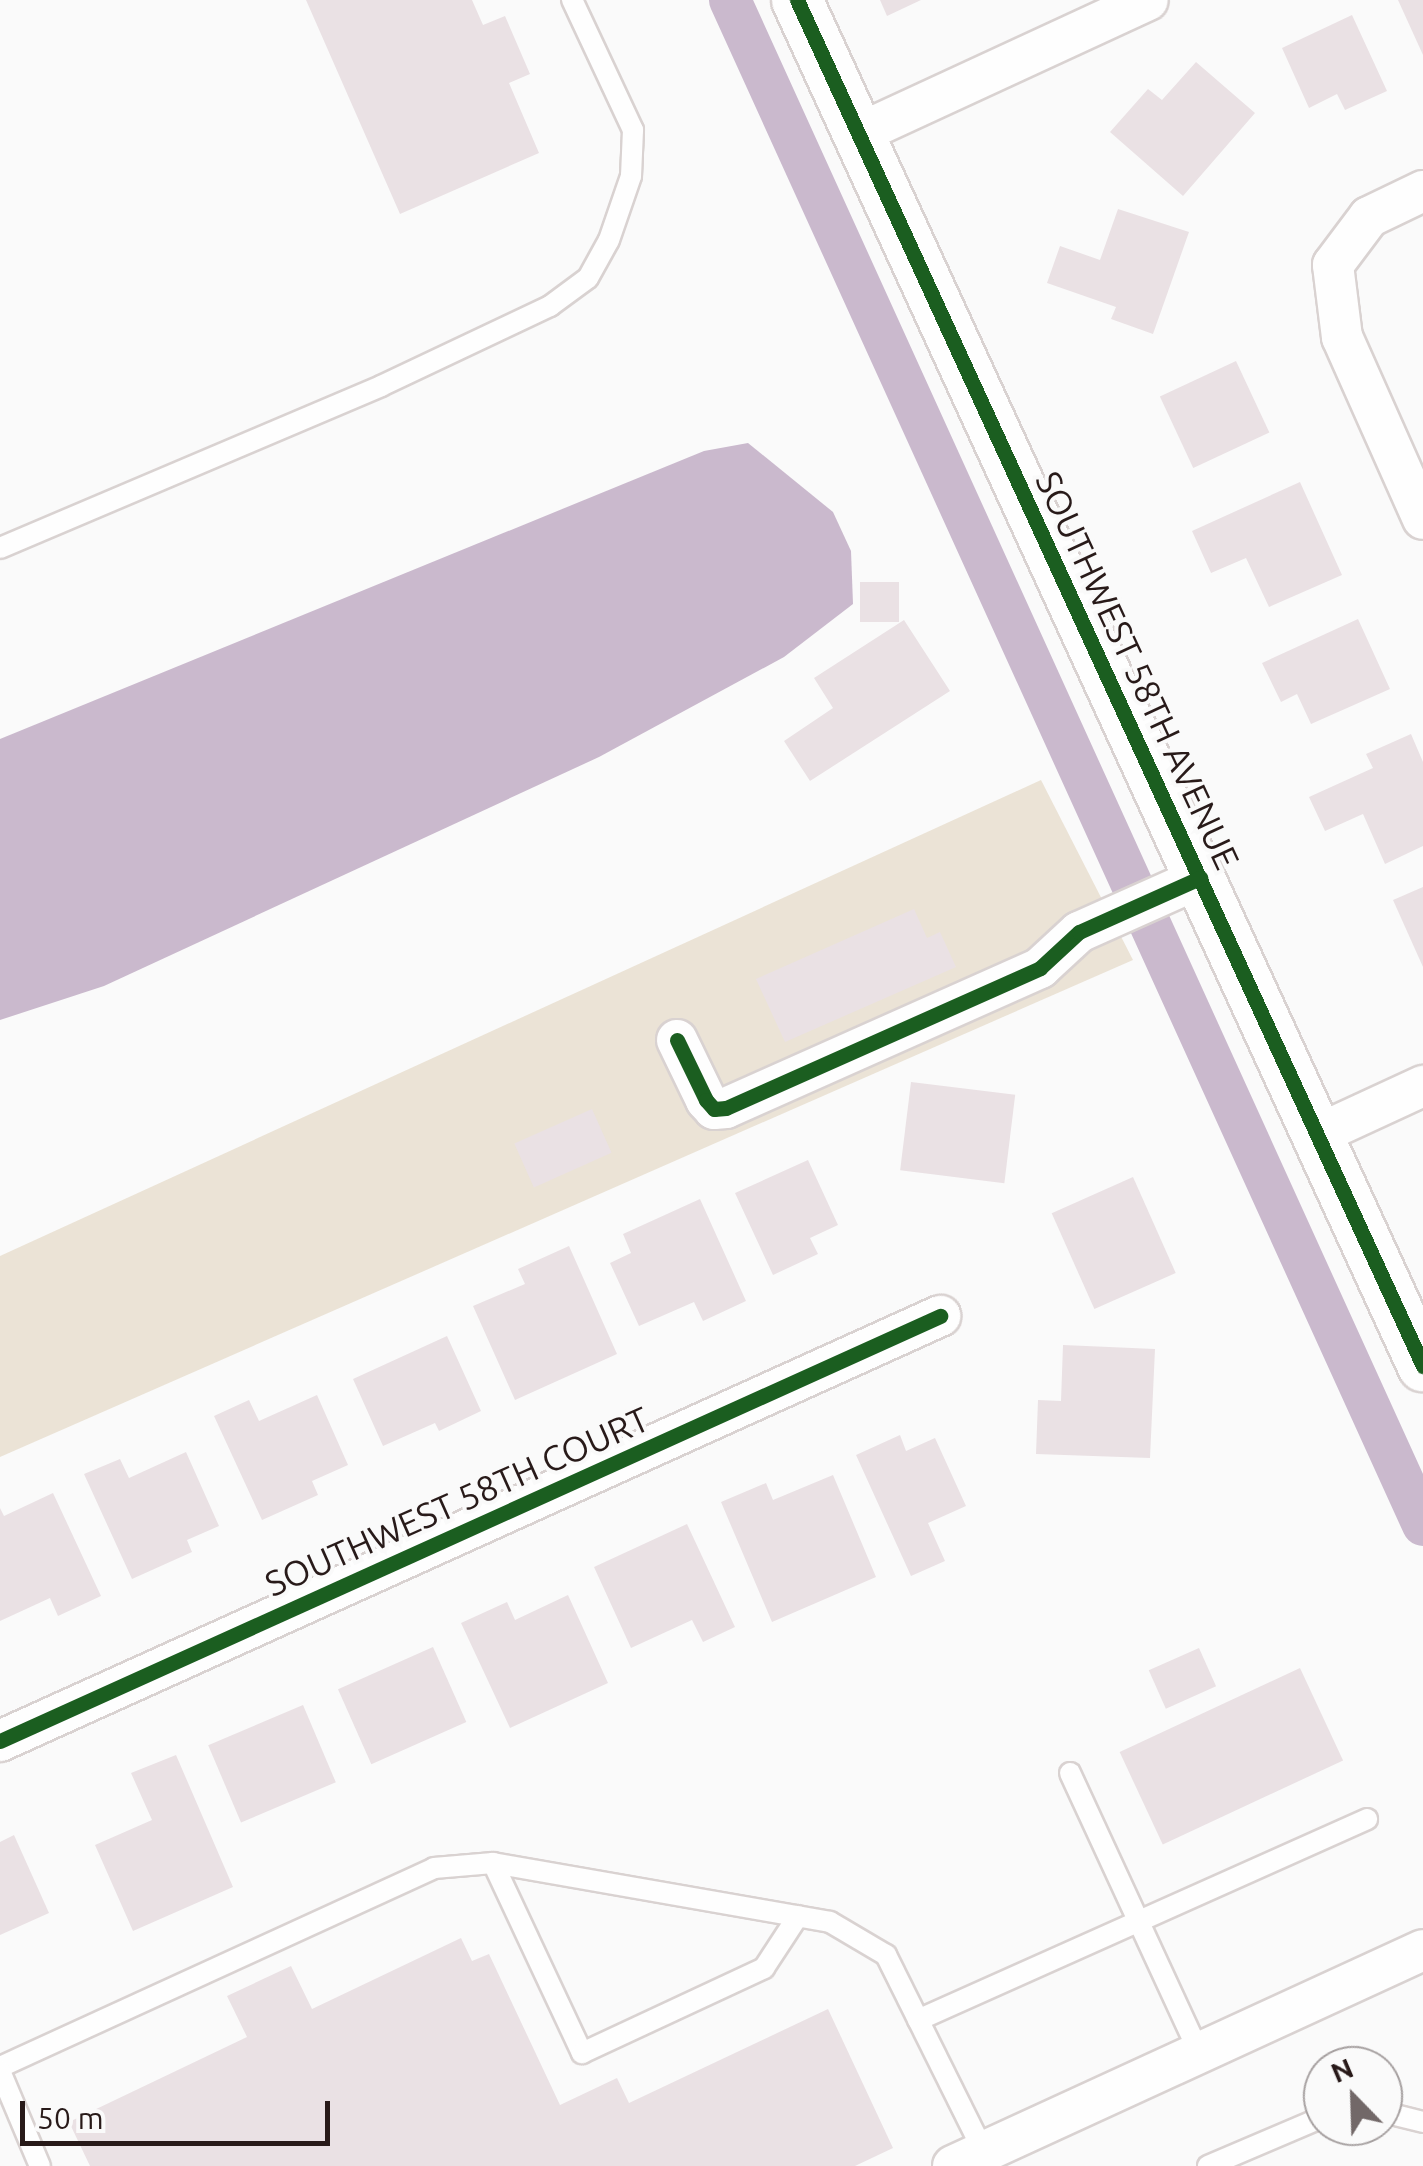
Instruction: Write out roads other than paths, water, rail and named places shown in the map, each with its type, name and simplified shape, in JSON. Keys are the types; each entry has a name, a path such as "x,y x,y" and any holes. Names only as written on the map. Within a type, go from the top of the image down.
{"street":[{"name":"SOUTHWEST 58TH AVENUE","path":"797,0 1191,882 1319,1134 1423,1366"},
{"path":"858,134 1148,0"},
{"path":"1423,191 1369,216 1334,265 1342,336 1423,519"},
{"path":"678,1040 706,1100 714,1109 726,1108 1040,968 1095,923 1191,882"},
{"path":"1319,1134 1423,1086"},
{"name":"SOUTHWEST 58TH COURT","path":"0,1741 940,1316"},
{"path":"968,2159 1423,1950"}],"lane":[{"path":"0,548 381,386 550,306 588,278 609,240 631,176 633,130 572,0"},
{"path":"1070,1773 1199,2052"},
{"path":"918,2020 1367,1818"},
{"path":"493,1863 582,2052 764,1968 798,1916"},
{"path":"40,2166 0,2069 434,1868 493,1863 830,1922 886,1954 918,2020 968,2159"},
{"path":"1208,2166 1303,2126"}],"waterway":[{"path":"730,0 1423,1525"}]}
